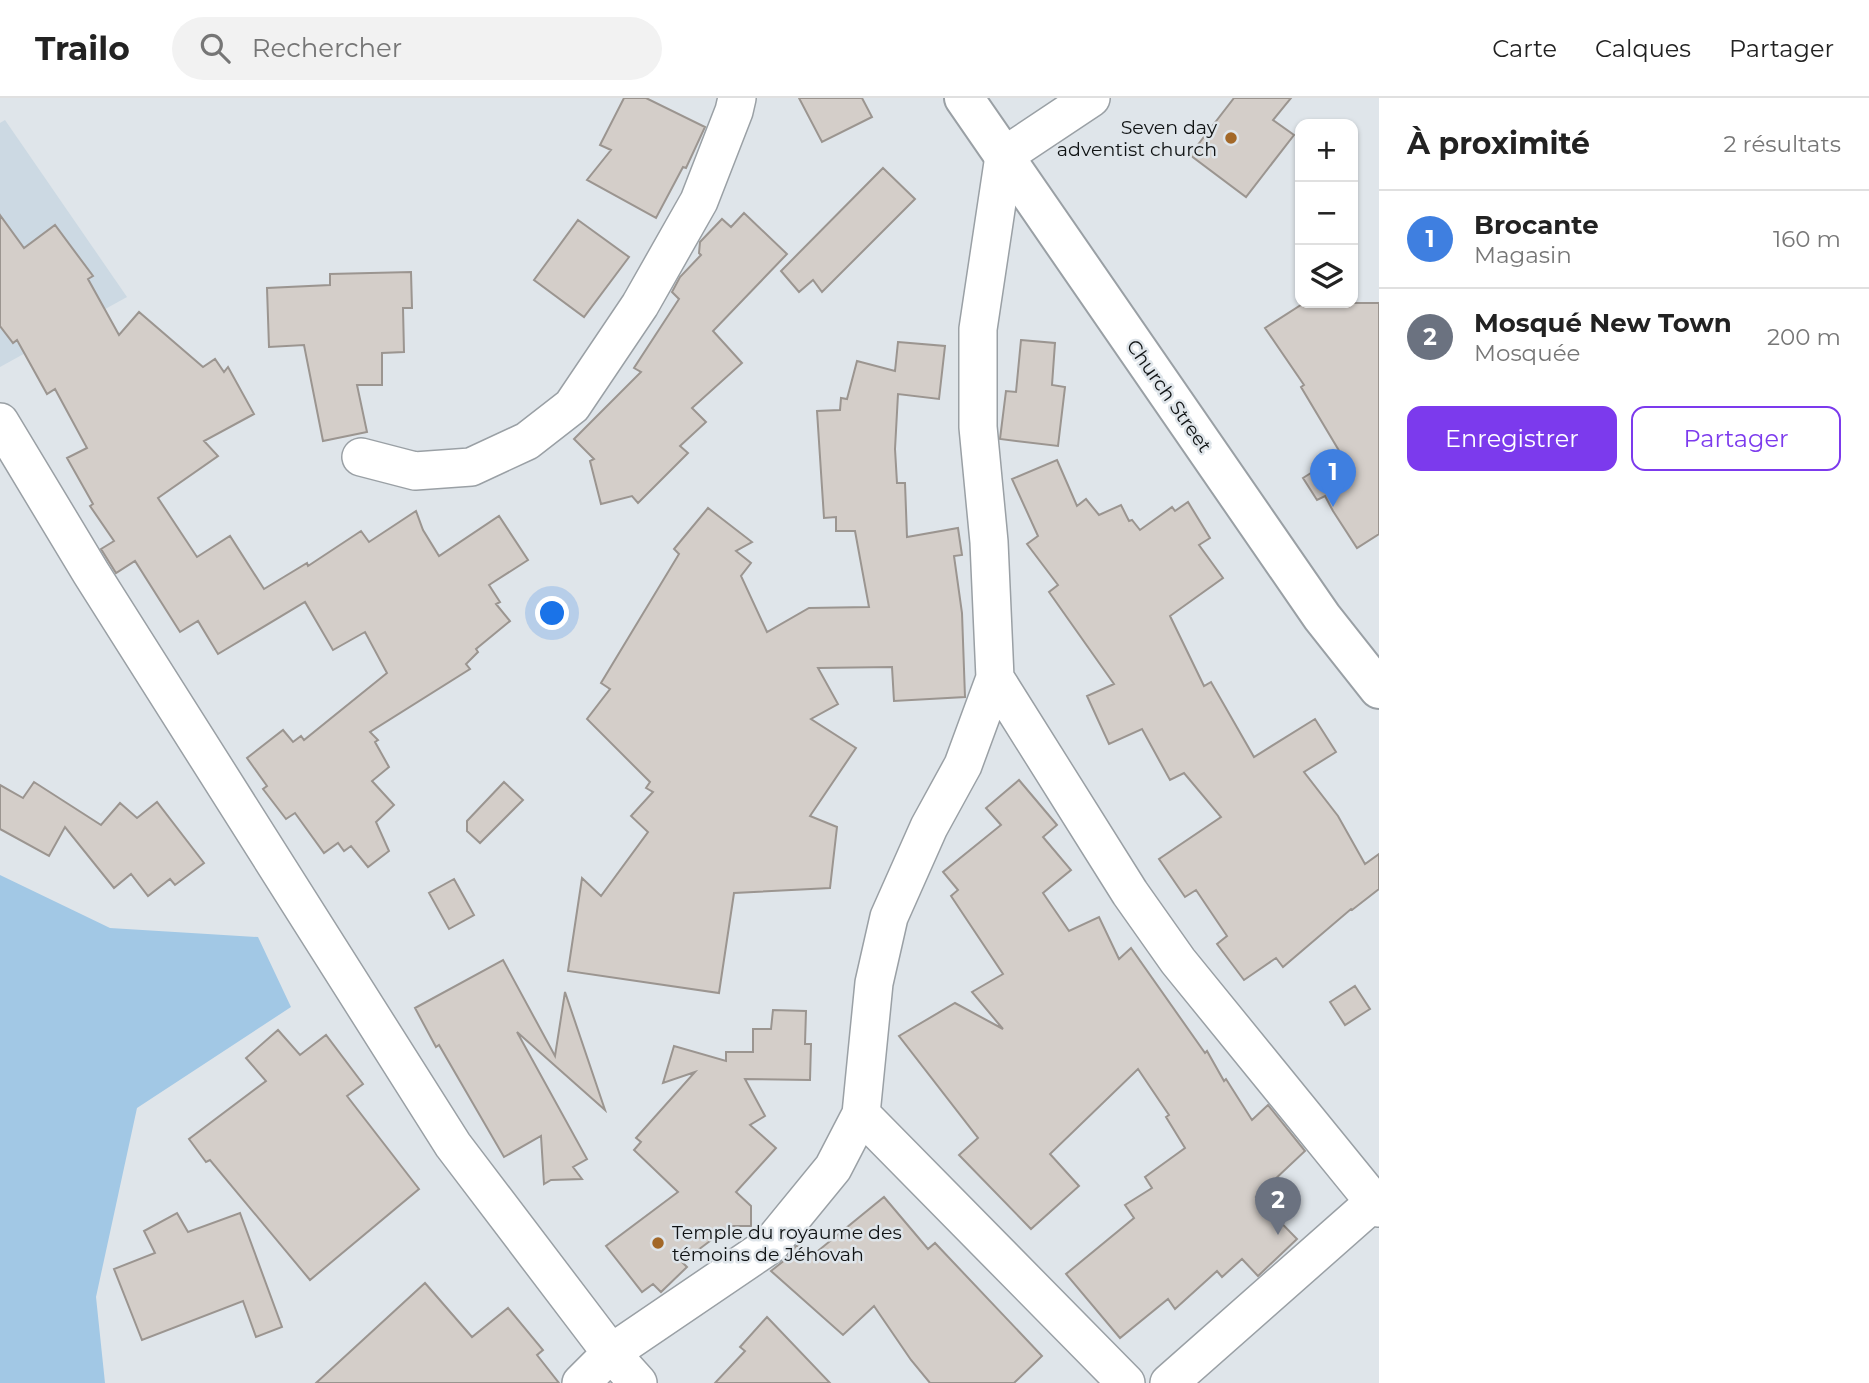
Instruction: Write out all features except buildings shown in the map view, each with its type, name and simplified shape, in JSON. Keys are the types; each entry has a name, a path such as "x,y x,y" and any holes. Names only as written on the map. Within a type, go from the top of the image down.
{"main road":[{"name":"Church Street","path":"964,98 1322,617 1379,689"}],"street":[{"path":"361,457 415,471 471,467 527,441 572,406 640,305 699,201 737,98"},
{"path":"581,1383 611,1353 770,1245 833,1168 861,1114 874,983 889,917 929,827 963,765 995,678 989,542 978,426 978,329 1004,156 1091,98"},
{"path":"0,422 92,573 453,1145 611,1353 638,1383"},
{"path":"995,678 1130,893 1178,961 1376,1205 1169,1383"},
{"path":"861,1114 1126,1383"}],"shaded area":[{"path":"5,120 127,297 0,367 0,123"},
{"path":"0,875 110,928 258,937 291,1007 137,1108 96,1297 105,1383 0,1383"}],"place":[{"name":"Seven day adventist church","path":"1231,138"},
{"name":"Brocante","path":"1333,507"},
{"name":"Mosqué New Town","path":"1278,1235"},
{"name":"Temple du royaume des témoins de Jéhovah","path":"658,1243"}]}
